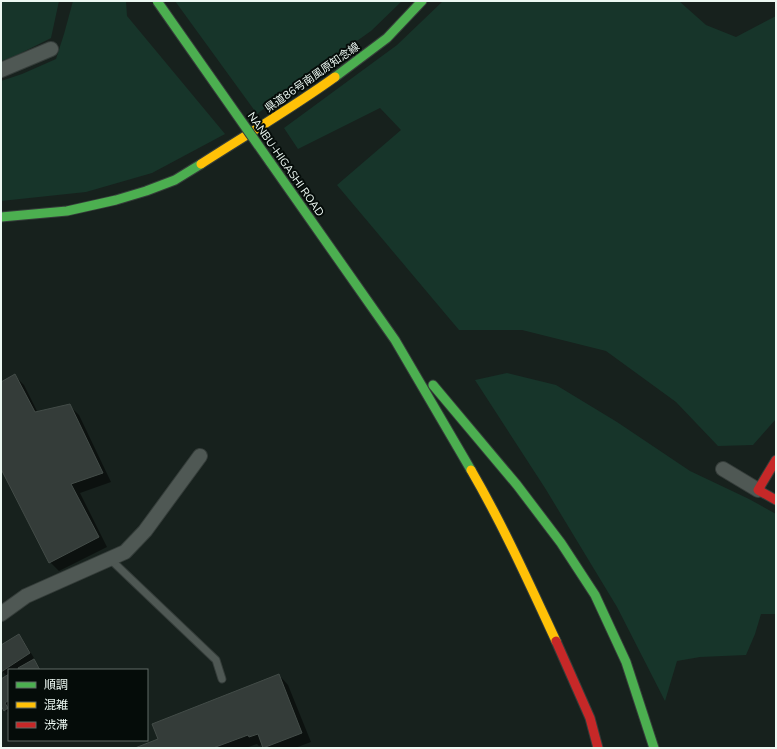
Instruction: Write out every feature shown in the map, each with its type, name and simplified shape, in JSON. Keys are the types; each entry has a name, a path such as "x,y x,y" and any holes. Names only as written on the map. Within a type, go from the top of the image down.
{"main road":[{"name":"NANBU-HIGASHI ROAD","path":"157,1 395,340"},
{"name":"県道86号南風原知念線","path":"1,217 67,210 109,202 146,191 175,180 317,90 352,65 387,38 422,1"},
{"path":"395,340 484,492 523,570 590,718 598,748"},
{"path":"395,340 518,485 561,544 595,595 626,662 654,748"},
{"path":"776,460 758,490 776,500"}],"street":[{"path":"1,70 50,49"},
{"path":"1,614 26,596 125,552 145,531 200,456"},
{"path":"722,469 758,490"}],"lane":[{"path":"110,559 216,660 222,679"}],"green space":[{"path":"1,1 59,1 51,38 13,57 1,61"},
{"path":"73,1 126,1 127,16 225,134 152,173 86,192 1,201 1,81 22,74 56,59"},
{"path":"175,1 402,1 371,31 257,114"},
{"path":"443,1 679,1 706,25 736,37 776,16 776,419 753,445 718,446 676,402 606,351 522,330 459,330 337,185 401,130 380,108 298,149 284,128 397,45"},
{"path":"507,373 556,385 617,422 690,471 749,499 776,514 776,614 761,614 755,634 746,655 700,657 677,661 665,701 617,607 545,488 475,380"}],"building":[{"path":"15,374 35,412 70,404 103,473 71,484 99,537 49,563 1,469 1,382"},
{"path":"19,634 30,653 1,672 1,645"},
{"path":"34,659 39,669 18,669"},
{"path":"279,674 302,733 263,748 258,734 249,737 248,735 213,748 135,748 158,739 152,724"},
{"path":"8,675 8,701 5,703 8,708 4,711 1,706 1,679"}],"traffic: fast":[{"path":"157,1 270,162"},
{"path":"335,77 387,38 422,1"},
{"path":"270,162 395,340 471,470"},
{"path":"1,217 67,211 116,200 175,180 201,164"},
{"path":"433,385 517,485 561,543 595,595 626,662 654,748"}],"traffic: slow":[{"path":"201,164 286,111 335,77"},
{"path":"471,470 505,533 556,641"}],"traffic: jam":[{"path":"776,460 758,490 776,500"},
{"path":"556,641 590,718 598,748"}]}
